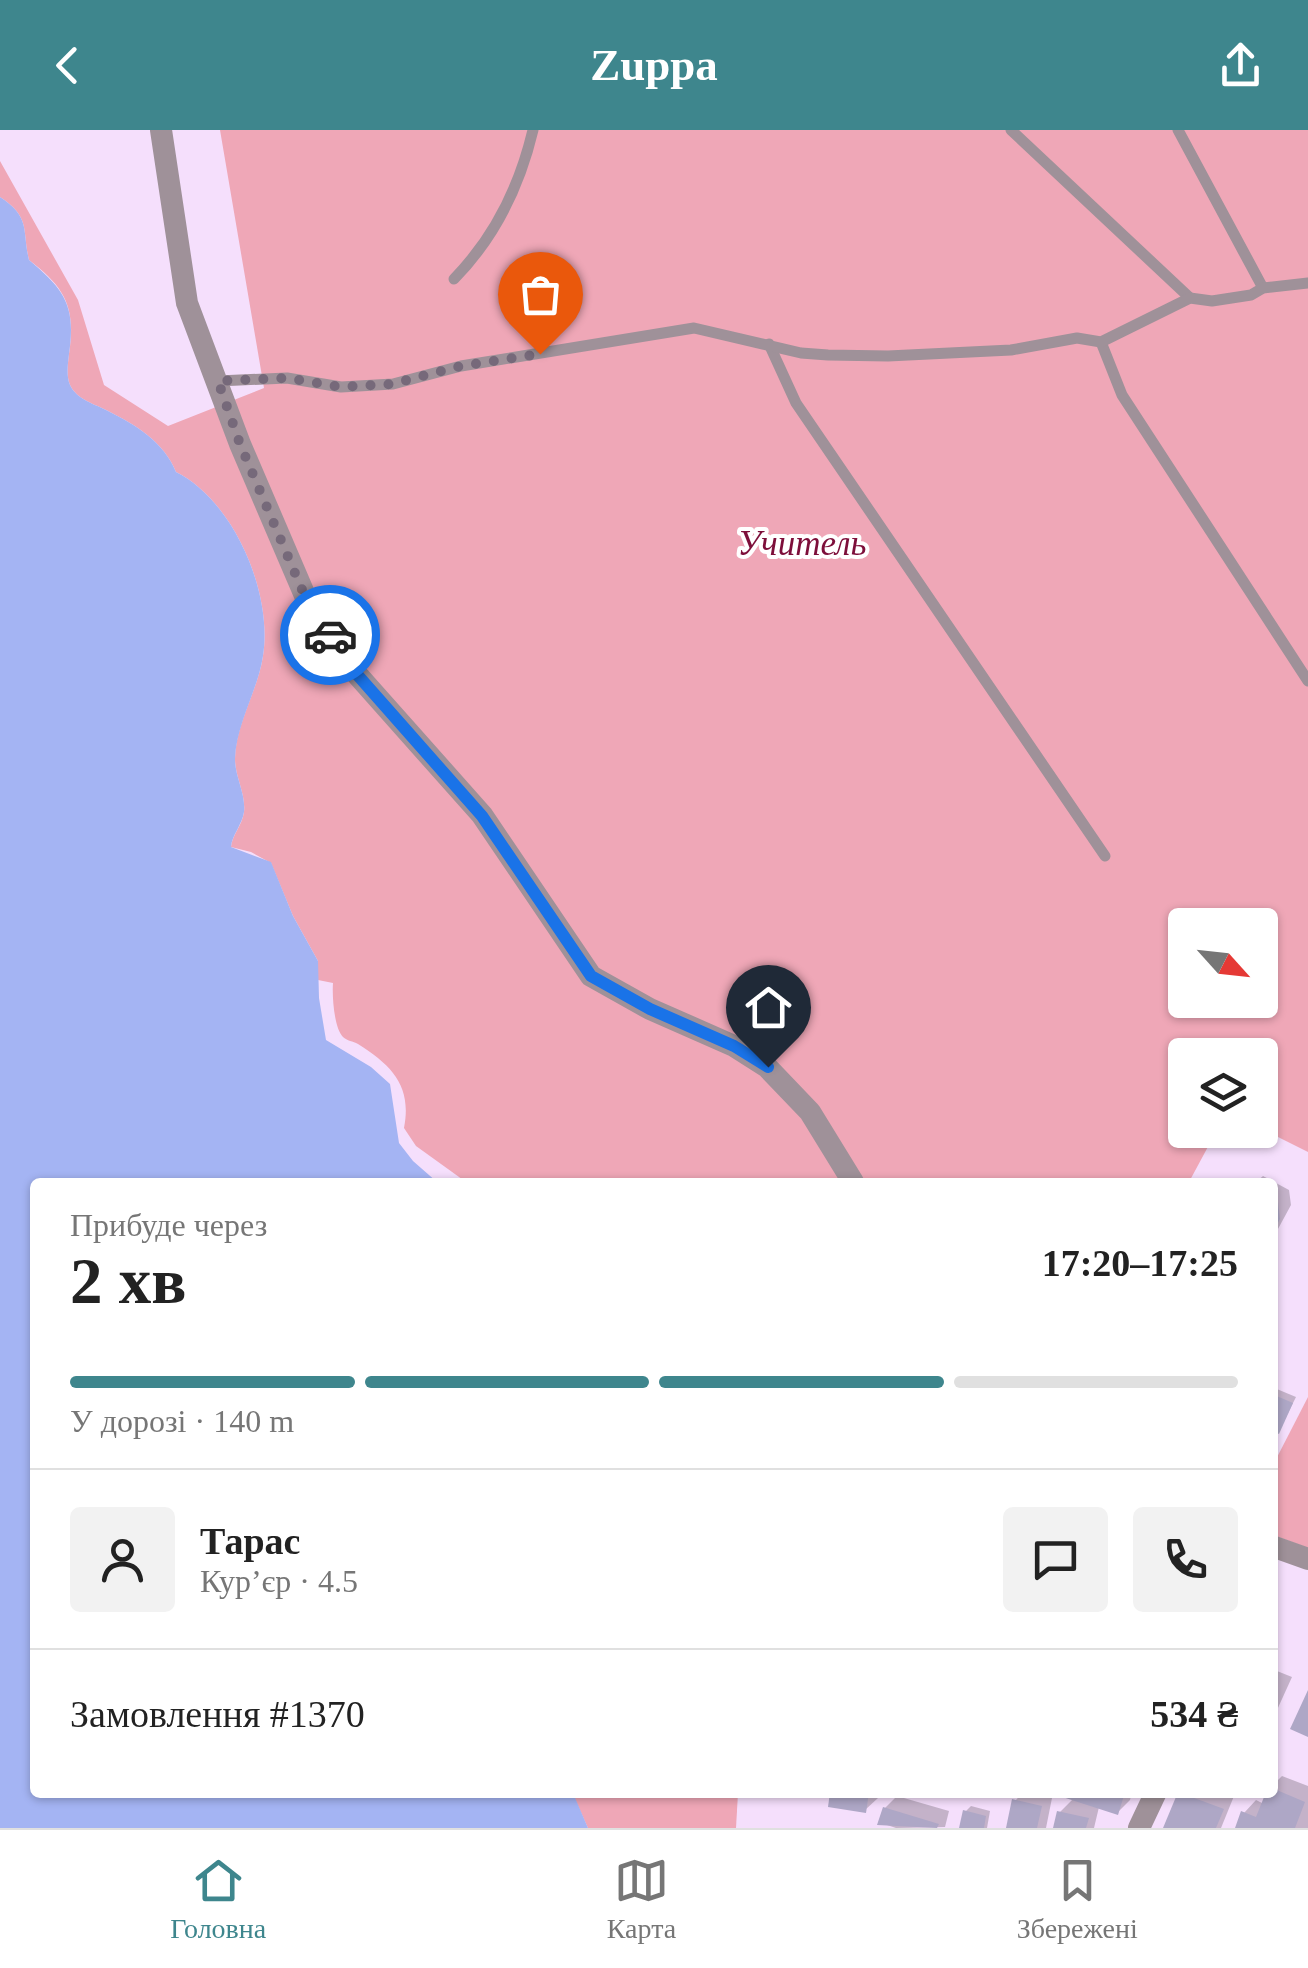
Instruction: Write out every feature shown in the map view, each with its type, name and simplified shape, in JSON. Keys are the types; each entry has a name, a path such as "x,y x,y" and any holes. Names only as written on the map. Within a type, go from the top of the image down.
{"street":[{"path":"160,130 187,302 240,444 309,606 354,671 482,816 596,979 650,1009 734,1046 768,1067 810,1112 851,1178"},
{"path":"1278,1548 1308,1559"},
{"path":"1139,1828 1153,1798"}],"lane":[{"path":"454,279 478,254 504,209 527,158 533,130"},
{"path":"1011,130 1190,298"},
{"path":"1178,130 1263,288"},
{"path":"218,381 287,378 341,387 392,384 461,366 694,328 800,353 888,356 1011,350 1078,338 1101,342 1190,298 1212,301 1251,295 1263,288 1308,283"},
{"path":"1101,342 1122,394 1308,681"},
{"path":"769,344 796,403 1105,856"}],"green space":[{"name":"Учитель","path":"220,130 1308,130 1308,1152 1278,1137 1278,1038 1168,1038 1168,1148 1207,1148 1191,1178 858,1178 826,1120 774,1065 735,1040 623,989 591,965 578,966 592,983 612,997 763,1072 799,1109 844,1178 460,1178 416,1146 404,1128 405,1101 390,1069 340,1033 333,983 318,980 318,961 293,916 271,863 231,847 244,812 235,766 236,746 263,656 265,631 255,578 232,526 197,486 176,472 157,443 73,390 68,374 69,311 60,290 29,260 21,218 0,197 0,161 78,300 104,385 168,426 264,388"},
{"path":"1308,1397 1308,1548 1278,1537 1278,1455"},
{"path":"574,1798 738,1798 736,1828 588,1828"}],"water":[{"path":"0,197 21,218 29,260 65,300 71,323 68,378 73,390 157,443 176,472 215,504 245,551 262,605 265,631 260,669 236,746 235,766 244,812 231,847 271,862 293,916 318,961 326,1040 371,1067 390,1084 399,1143 432,1178 30,1178 30,1798 575,1798 588,1828 0,1828"}],"building":[{"path":"1278,1397 1293,1403 1278,1434"},
{"path":"1308,1690 1308,1737 1290,1729"},
{"path":"1278,1791 1305,1802 1295,1828 1235,1828 1241,1811 1256,1817 1264,1798 1278,1798"},
{"path":"829,1798 868,1798 866,1813 828,1807"},
{"path":"1066,1798 1123,1798 1118,1815"},
{"path":"1176,1798 1194,1798 1224,1809 1216,1828 1163,1828"},
{"path":"1012,1799 1042,1806 1037,1828 1006,1828"},
{"path":"883,1807 939,1824 937,1828 877,1825"},
{"path":"963,1810 986,1816 984,1828 959,1828"},
{"path":"1057,1811 1089,1818 1086,1828 1053,1828"}],"way so far":[{"path":"330,635 309,606 240,444 218,381 287,378 341,387 392,384 461,366 540,354"}],"route":[{"path":"330,635 354,671 482,816 591,976 650,1009 734,1046 768,1067"}]}
